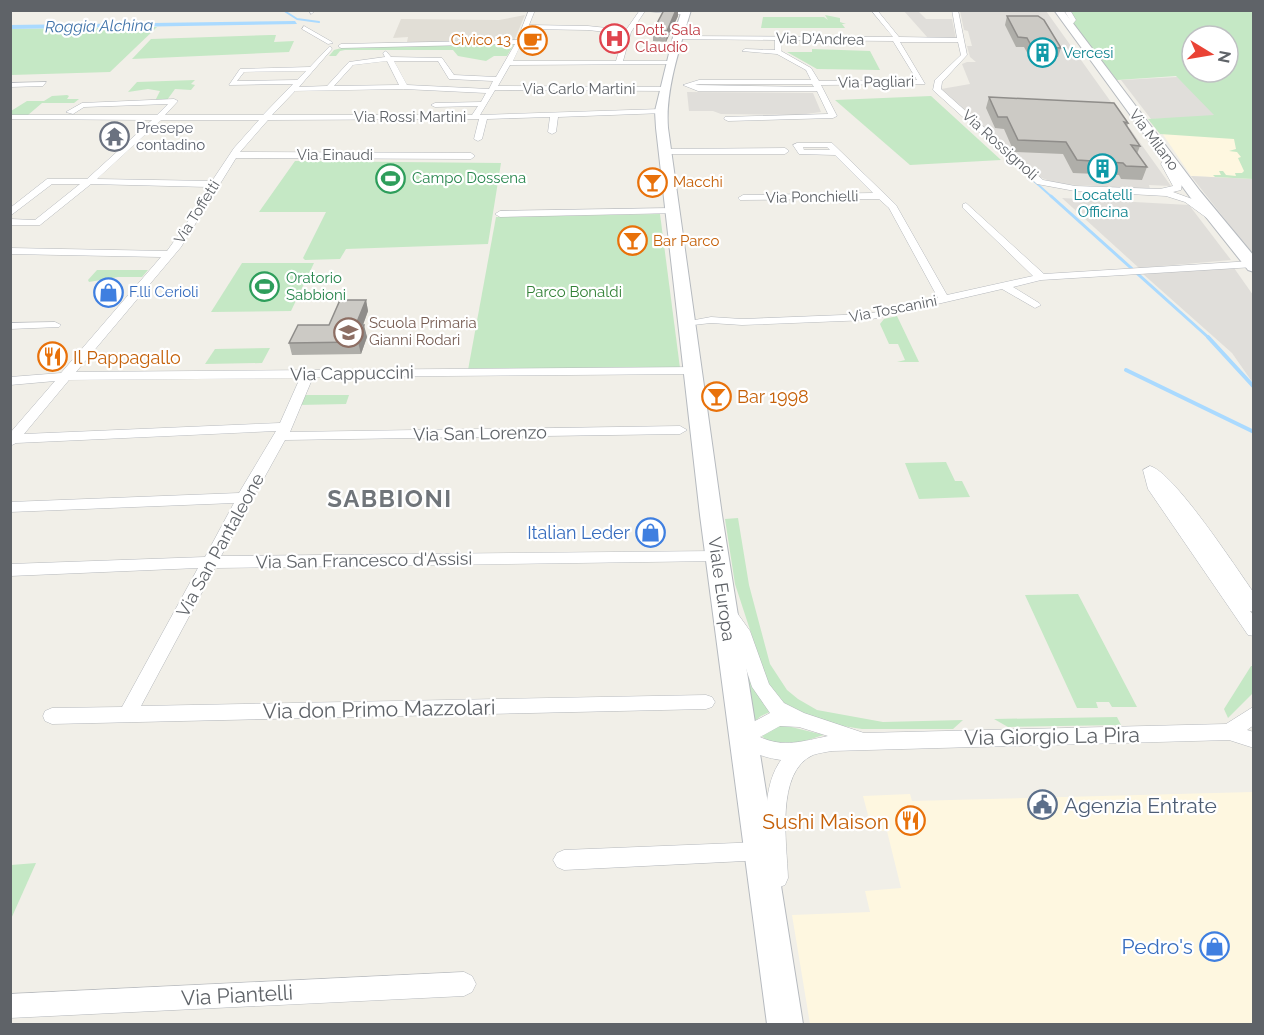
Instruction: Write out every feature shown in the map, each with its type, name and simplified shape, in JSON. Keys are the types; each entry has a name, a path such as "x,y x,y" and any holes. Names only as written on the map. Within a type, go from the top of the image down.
{"street":[{"path":"478,139 482,104 520,42 532,10"},
{"path":"619,63 628,32 645,10 689,11"},
{"name":"Via Pagliari","path":"816,85 922,82 896,41 898,40 874,10"},
{"name":"Via Rossignoli","path":"955,10 962,40 963,58 938,82 937,90 1040,182 1059,186 1166,192"},
{"name":"Via Milano","path":"1058,10 1214,219 1253,266"},
{"path":"1067,10 1073,21 1069,25"},
{"name":"Viale Europa","path":"689,11 678,37 661,111 717,556 785,1024"},
{"path":"526,27 588,28 628,32"},
{"path":"304,28 330,45 520,42"},
{"name":"Via D'Andrea","path":"678,37 962,40"},
{"path":"778,38 778,52"},
{"name":"Via Toffetti","path":"12,441 170,254 194,222 215,184 235,155 266,117 313,69 330,45"},
{"path":"385,51 404,87"},
{"name":"Via Pagliari","path":"728,119 833,116 809,69 778,52 745,51"},
{"path":"328,89 351,63 390,59 436,58 440,59 452,77 498,79"},
{"path":"508,63 671,63"},
{"name":"Via Carlo Martini","path":"313,69 242,70 232,83 297,85 328,89 404,87 666,89"},
{"path":"699,82 816,85 698,89 687,85 699,82"},
{"path":"10,85 43,84"},
{"path":"122,103 130,93"},
{"path":"10,222 37,223 88,182 160,117 174,101 82,105 70,112"},
{"path":"435,105 482,104"},
{"name":"Via Rossi Martini","path":"10,117 479,116 661,111"},
{"path":"552,132 555,113"},
{"path":"326,128 333,117"},
{"path":"665,152 784,151"},
{"path":"838,153 893,207 944,299"},
{"name":"Via Einaudi","path":"235,155 471,156"},
{"path":"1166,192 1178,188 1178,183 1165,164 1168,158"},
{"path":"10,213 50,181 215,184"},
{"path":"1166,192 1195,194"},
{"path":"1166,192 1191,202 1214,219"},
{"name":"Via Ponchielli","path":"743,198 880,196"},
{"path":"966,206 1041,277"},
{"path":"500,214 674,211"},
{"path":"10,251 170,254"},
{"name":"Via Toscanini","path":"688,324 712,328 742,322 851,319 1041,277 1253,266"},
{"path":"1002,285 1035,305"},
{"path":"10,326 55,325"},
{"name":"Via Cappuccini","path":"10,381 65,377 693,370"},
{"name":"Via San Pantaleone","path":"128,714 282,431 308,374"},
{"name":"Via San Lorenzo","path":"12,441 282,431 680,430"},
{"path":"1254,606 1169,487 1150,470 1155,489 1254,630"},
{"path":"10,507 244,498"},
{"path":"1197,549 1213,549"},
{"name":"Via San Francesco d'Assisi","path":"10,570 211,562 717,556"},
{"path":"1222,586 1239,586"},
{"path":"725,608 744,636 761,687 777,708 799,719 874,741"},
{"name":"Via don Primo Mazzolari","path":"52,716 706,702"},
{"path":"1229,732 1253,714 1254,720"},
{"path":"743,737 778,718 799,719"},
{"name":"Via Giorgio La Pira","path":"874,741 1229,732 1254,740"},
{"path":"743,737 772,752 785,753 819,746 874,741"},
{"path":"773,935 777,897 778,804 781,778 792,761 804,750"},
{"path":"564,860 761,852"},
{"name":"Via Piantelli","path":"10,1006 464,984"}],"shaded area":[{"path":"904,11 918,11 926,19 952,19 956,39 928,38"},
{"path":"960,11 1046,11 1171,186 1149,185 1150,189 1058,184 1039,177 941,89 970,84 962,64 976,62 970,57 967,46 972,46 968,31 964,30"},
{"path":"525,15 514,41 410,43 407,42 408,37 393,38 401,19 499,20"},
{"path":"1177,77 1180,84 1185,84 1220,117 1151,119 1121,80"},
{"path":"687,92 813,93 821,112 799,115 721,114 713,111 689,111"},
{"path":"1162,133 1242,137 1253,148 1253,179 1191,176"},
{"path":"1191,176 1253,179 1253,255"},
{"path":"1062,198 1189,205 1231,260 1139,268"},
{"path":"1234,268 1253,295 1253,383 1232,353 1143,274"},
{"path":"1253,792 1253,1024 810,1024 792,915 870,912 865,891 901,888 887,831 872,830 863,796 910,794 912,801"}],"green space":[{"path":"1063,11 1253,11 1253,179 1213,175 1221,175 1219,171 1223,171 1226,175 1236,176 1235,173 1244,171 1238,158 1241,157 1237,152 1229,151 1236,149 1234,139 1160,134 1148,119 1214,115 1184,84 1240,84 1240,24 1180,24 1180,80 1176,76 1117,80"},
{"path":"825,15 840,18 840,22 846,24 842,24 845,28 761,28 763,17 824,17 828,20"},
{"path":"157,27 110,72 11,75 11,29"},
{"path":"276,35 274,42 294,41 289,52 132,59 151,39"},
{"path":"514,44 507,56 494,56 486,61 458,56 453,50 345,50 340,51 336,56 329,56 334,50 345,47"},
{"path":"812,49 870,51 880,70 817,69 787,52 812,52"},
{"path":"195,80 191,84 195,85 191,90 175,89 167,100 155,101 160,91 148,89 128,92 137,82"},
{"path":"52,96 69,96 67,99 79,99 74,103 42,103 28,115 11,115 11,111 27,101 44,101"},
{"path":"931,96 1001,160 910,165 835,100"},
{"name":"Campo Dossena","path":"295,161 501,163 488,244 346,249 340,259 305,260 303,258 326,212 259,212"},
{"name":"Parco Bonaldi","path":"660,214 680,368 468,370 496,217"},
{"name":"Oratorio Sabbioni","path":"242,263 314,263 291,311 211,312"},
{"path":"97,270 148,270 142,277 118,277 89,282 88,280"},
{"path":"897,316 919,362 897,362 905,360 898,344 889,344 880,324 884,319"},
{"name":"Oratorio Sabbioni","path":"270,348 262,363 205,364 215,349"},
{"path":"303,395 349,395 346,404 299,405"},
{"path":"946,462 955,481 962,481 970,497 919,499 905,463"},
{"path":"738,518 749,585 770,664 787,690 817,710 883,722 963,720 953,729 862,729 836,725 793,712 769,688 735,584 725,519"},
{"path":"1078,594 1137,707 1112,707 1109,702 1096,702 1098,708 1077,708 1025,595"},
{"path":"746,664 759,696 772,711 754,722"},
{"path":"1253,666 1253,693 1228,718 1224,709"},
{"path":"1117,717 1121,725 1008,727 994,719"},
{"path":"779,724 824,735 783,745 768,741 762,736"},
{"path":"36,863 11,919 11,865"}],"building":[{"path":"664,10 676,10 667,31 653,31"},
{"path":"1007,16 1038,16 1044,20 1061,48 1032,47 1027,38 1018,37"},
{"path":"989,97 1114,103 1140,146 1131,145 1147,167 1077,160 1066,142 1018,140 1007,117 998,117"},
{"path":"340,300 366,300 357,322 359,322 358,325 364,325 358,342 289,343 298,325 329,325"}],"waterway":[{"name":"Roggia Alchina","path":"283,10 297,19 319,22"},
{"name":"Roggia Alchina","path":"10,27 295,23"},
{"path":"1034,181 1053,198"},
{"path":"1051,196 1209,338"},
{"path":"1209,338 1254,387"},
{"path":"1126,370 1254,432"}],"place":[{"name":"Dott. Sala Claudio","path":"614,39"},
{"name":"Civico 13","path":"532,40"},
{"name":"Vercesi","path":"1042,53"},
{"name":"Presepe contadino","path":"115,137"},
{"name":"Locatelli Officina","path":"1103,168"},
{"name":"Campo Dossena","path":"391,178"},
{"name":"Macchi","path":"652,182"},
{"name":"Bar Parco","path":"632,241"},
{"name":"Oratorio Sabbioni","path":"265,287"},
{"name":"F.lli Cerioli","path":"108,292"},
{"name":"Scuola Primaria Gianni Rodari","path":"348,332"},
{"name":"Il Pappagallo","path":"52,357"},
{"name":"Bar 1998","path":"716,396"},
{"name":"Italian Leder","path":"651,532"},
{"name":"Agenzia Entrate","path":"1043,805"},
{"name":"Sushi Maison","path":"910,821"},
{"name":"Pedro's","path":"1214,946"}],"district":[{"name":"SABBIONI","path":"390,498"}]}
